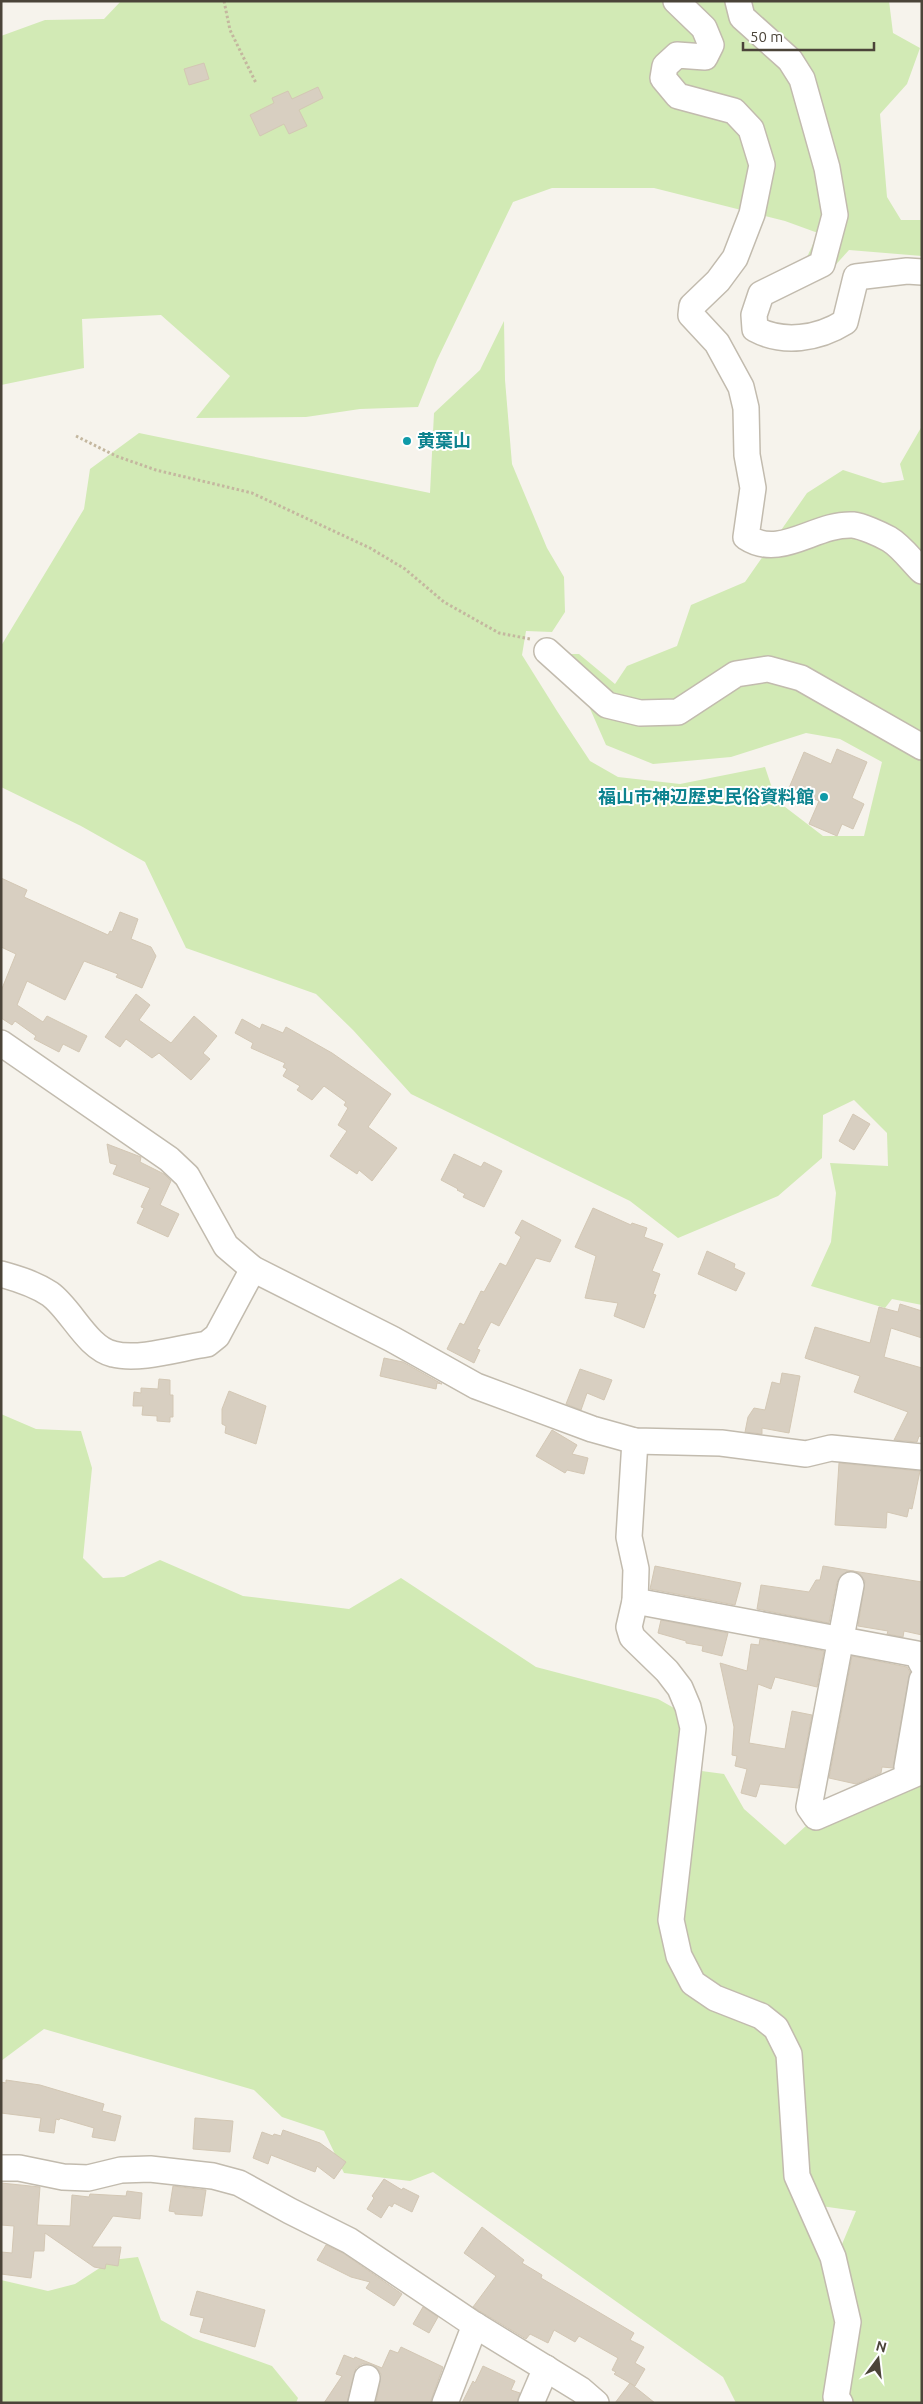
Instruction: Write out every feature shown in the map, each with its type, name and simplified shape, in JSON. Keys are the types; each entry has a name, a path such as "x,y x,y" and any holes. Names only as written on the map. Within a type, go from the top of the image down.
{"street":[{"path":"676,1 704,28 711,45 705,57 677,55 665,66 663,78 678,96 734,111 751,129 762,165 752,214 735,258 718,281 692,306 691,315 717,343 742,387 746,408 746,455 753,488 746,537 757,544 775,546 836,527 854,525 890,539 922,571"},
{"path":"738,1 742,17 790,60 802,79 827,168 835,215 822,264 761,294 754,315 755,329 769,336 796,338 830,332 845,322 856,276 907,271 922,272"},
{"path":"547,651 607,705 640,713 678,712 736,674 768,669 801,678 922,747"},
{"path":"1,1043 169,1160 187,1176 226,1246 253,1269 392,1339 476,1386 592,1429 635,1441 722,1443 806,1454 831,1448 922,1457"},
{"path":"1,1274 32,1284 52,1295 95,1344 111,1354 128,1356 207,1344 217,1336 253,1269"},
{"path":"635,1441 629,1537 636,1569 635,1602 628,1627 632,1637 667,1671 680,1688 688,1707 693,1728 671,1920 679,1956 693,1983 715,1998 761,2016 776,2028 789,2054 790,2102 797,2176 834,2257 848,2322 836,2397 840,2403"},
{"path":"851,1585 809,1807 816,1817 916,1773"},
{"path":"635,1602 917,1654 922,1664"},
{"path":"916,1773 907,1767 922,1680"},
{"path":"1,2168 19,2168 63,2177 88,2178 121,2170 150,2169 212,2176 239,2183 290,2212 350,2240 475,2325 546,2368 596,2403"},
{"path":"445,2403 475,2325"},
{"path":"531,2403 546,2368"},
{"path":"361,2403 367,2378"}],"path":[{"path":"224,1 230,30 256,83"},
{"path":"76,436 116,456 156,470 243,490 260,497 370,548 405,570 444,602 499,633 530,639 547,651"}],"green space":[{"path":"121,1 889,1 893,33 920,48 907,84 880,114 887,197 901,220 922,220 922,256 849,250 831,270 792,290 818,233 785,221 654,188 552,188 513,202 437,360 418,407 360,409 306,417 196,418 230,376 161,315 82,319 84,368 1,385 1,36 45,20 104,19"},
{"path":"504,321 505,380 512,464 547,548 564,577 565,612 552,632 526,631 522,655 590,761 618,777 680,784 765,767 776,800 823,836 864,836 882,762 840,739 806,733 731,757 653,764 606,745 566,654 579,654 615,684 627,666 677,646 691,605 745,582 807,493 843,470 883,483 904,480 900,464 922,426 922,1305 892,1299 885,1308 811,1286 831,1242 836,1193 830,1163 888,1166 887,1133 854,1100 823,1115 822,1158 778,1196 678,1238 630,1201 411,1094 353,1030 316,994 186,948 145,862 81,826 1,787 1,646 84,509 90,469 139,433 430,493 434,413 480,370"},
{"path":"1,1414 36,1429 81,1431 92,1468 83,1558 103,1578 124,1577 160,1560 243,1596 349,1609 401,1578 536,1667 658,1699 674,1708 684,1736 671,1950 761,2024 781,2054 843,2322 832,2403 736,2403 723,2377 433,2172 410,2181 344,2173 324,2131 282,2117 254,2090 44,2029 1,2061"},
{"path":"694,1770 724,1774 744,1809 785,1845 807,1825 922,1783 922,2403 845,2403 837,2256 856,2211 814,2205 801,2175 793,2052 696,1980 675,1920"},
{"path":"138,2257 161,2320 193,2338 272,2366 298,2398 296,2403 1,2403 1,2280 48,2291 75,2284 112,2260"}],"building":[{"path":"204,63 209,79 189,85 184,69"},
{"path":"318,87 323,98 299,110 307,126 289,134 284,124 260,136 250,115 274,103 272,98 288,91 292,99"},
{"path":"837,749 867,762 852,798 864,804 853,829 842,824 837,836 809,824 819,801 789,788 804,752 831,764"},
{"path":"1,878 27,890 24,897 108,935 110,931 112,932 120,912 138,919 131,939 151,947 156,956 142,988 116,977 118,974 84,961 65,1000 27,981 17,1005 43,1022 47,1016 87,1036 79,1052 63,1044 59,1052 34,1039 36,1036 15,1021 12,1025 1,1018 1,991 16,954 1,947"},
{"path":"136,994 150,1005 139,1020 171,1043 194,1016 217,1036 203,1053 210,1059 191,1080 159,1053 152,1058 126,1039 120,1047 105,1037"},
{"path":"242,1019 260,1029 262,1024 283,1033 286,1027 332,1053 391,1094 368,1127 397,1148 372,1181 359,1170 357,1174 330,1156 347,1131 338,1125 348,1108 344,1105 346,1102 324,1086 312,1100 297,1090 300,1086 283,1076 287,1069 283,1067 285,1063 251,1048 253,1043 235,1033"},
{"path":"853,1114 870,1124 854,1150 839,1141"},
{"path":"107,1144 141,1157 140,1162 164,1174 171,1181 160,1205 179,1214 168,1237 137,1223 144,1208 141,1207 150,1188 113,1174 117,1165 110,1163"},
{"path":"454,1154 481,1167 484,1162 502,1171 484,1207 463,1197 465,1194 441,1180"},
{"path":"593,1208 631,1225 632,1223 647,1228 644,1237 663,1244 652,1271 660,1274 653,1294 656,1295 644,1328 614,1316 618,1303 585,1298 596,1256 575,1247"},
{"path":"522,1220 561,1240 550,1262 536,1258 499,1326 491,1322 477,1349 480,1350 474,1363 447,1349 460,1323 464,1325 481,1291 484,1292 500,1263 506,1266 521,1237 515,1233"},
{"path":"707,1251 735,1264 734,1268 745,1273 736,1291 698,1274"},
{"path":"900,1304 922,1311 922,1338 891,1328 884,1357 922,1368 922,1437 919,1436 917,1442 894,1440 908,1412 854,1392 860,1376 805,1358 815,1327 870,1343 879,1307 898,1312"},
{"path":"384,1358 403,1362 442,1384 437,1383 436,1389 380,1376"},
{"path":"580,1369 612,1380 604,1400 587,1393 581,1410 566,1404"},
{"path":"782,1373 800,1376 789,1433 762,1428 762,1434 745,1432 748,1417 754,1408 765,1410 772,1382 780,1384"},
{"path":"159,1379 170,1380 170,1395 173,1395 173,1417 170,1417 170,1422 157,1421 157,1416 142,1415 143,1406 133,1406 134,1392 141,1393 141,1388 158,1389"},
{"path":"229,1391 266,1406 256,1444 225,1433 226,1426 222,1424 222,1409"},
{"path":"552,1430 577,1445 572,1454 588,1458 584,1474 567,1470 565,1473 536,1456"},
{"path":"839,1463 920,1471 912,1509 909,1508 907,1517 887,1512 886,1528 835,1525"},
{"path":"655,1566 741,1583 735,1605 650,1589"},
{"path":"823,1566 853,1571 846,1572 837,1582 829,1623 757,1609 761,1585 809,1592 816,1580 820,1580"},
{"path":"853,1571 922,1582 922,1635 904,1631 903,1637 887,1634 888,1631 858,1626 865,1581 860,1574"},
{"path":"661,1620 728,1633 722,1656 702,1651 703,1646 686,1643 686,1641 658,1633"},
{"path":"760,1639 824,1651 817,1687 775,1677 771,1689 758,1684 749,1743 785,1749 792,1711 812,1715 798,1788 760,1784 756,1797 741,1793 747,1769 735,1766 737,1756 732,1755 734,1727 720,1663 747,1671 751,1644 759,1645"},
{"path":"852,1656 907,1667 910,1672 893,1768 882,1767 881,1773 856,1784 829,1778"},
{"path":"6,2080 40,2085 104,2104 102,2111 121,2116 115,2141 92,2137 94,2128 60,2118 59,2120 56,2119 54,2133 39,2131 41,2118 1,2113 1,2082 6,2083"},
{"path":"195,2118 233,2121 230,2152 193,2149"},
{"path":"283,2130 320,2143 346,2162 334,2179 317,2166 315,2172 271,2155 268,2164 253,2158 262,2132 273,2136 274,2134 281,2136"},
{"path":"384,2179 402,2190 403,2188 419,2196 412,2212 394,2203 392,2207 389,2205 381,2218 367,2209 374,2198 372,2196"},
{"path":"1,2183 40,2187 37,2225 70,2226 72,2195 89,2197 90,2194 126,2196 127,2191 142,2193 140,2219 113,2216 92,2247 121,2247 118,2266 106,2264 105,2269 94,2267 45,2233 44,2251 34,2251 31,2278 1,2274 1,2252 12,2253 14,2226 1,2225"},
{"path":"173,2186 206,2190 202,2216 175,2214 175,2212 169,2211"},
{"path":"482,2227 524,2260 522,2263 542,2275 541,2278 634,2333 630,2340 644,2347 635,2363 645,2369 635,2386 614,2374 616,2372 612,2370 618,2358 579,2336 575,2342 554,2330 548,2343 530,2334 526,2339 473,2307 496,2276 464,2253"},
{"path":"326,2245 343,2253 402,2294 394,2306 366,2288 370,2282 351,2277 317,2260"},
{"path":"197,2291 265,2310 255,2347 200,2332 204,2318 190,2315"},
{"path":"423,2307 438,2317 429,2333 413,2324"},
{"path":"401,2347 443,2367 430,2403 376,2403 381,2374 377,2368 370,2364 362,2364 356,2368 347,2403 324,2403 342,2376 336,2374 344,2355 354,2359 355,2357 382,2368 390,2350 398,2353"},
{"path":"483,2366 515,2381 511,2390 520,2393 517,2403 462,2403"},
{"path":"630,2383 655,2403 615,2403"}],"place":[{"name":"黄葉山","path":"407,441"},
{"name":"福山市神辺歴史民俗資料館","path":"824,797"}]}
